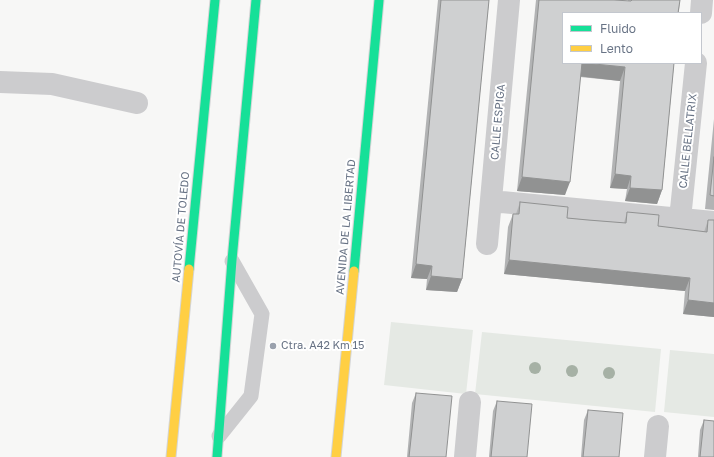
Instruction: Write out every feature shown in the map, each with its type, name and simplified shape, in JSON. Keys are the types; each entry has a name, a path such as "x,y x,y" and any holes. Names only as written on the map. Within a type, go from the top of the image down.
{"main road":[{"name":"AUTOVÍA DE TOLEDO","path":"171,457 214,0"},
{"path":"217,457 232,260 256,0"},
{"name":"AVENIDA DE LA LIBERTAD","path":"336,457 379,0"}],"street":[{"name":"CALLE ESPIGA","path":"487,244 510,0"},
{"path":"701,12 702,0"},
{"name":"CALLE BELLATRIX","path":"680,218 696,64"},
{"path":"0,82 52,84 138,102"},
{"path":"491,201 714,222"},
{"path":"160,457 177,394"},
{"path":"465,457 470,402"},
{"path":"655,457 658,426"}],"lane":[{"path":"219,436 251,396 262,314 232,260"}],"shaded area":[{"path":"391,322 473,330 466,394 384,385"},
{"path":"482,332 661,349 655,412 475,394"},
{"path":"670,350 714,354 714,417 664,412"}],"building":[{"path":"441,0 489,0 462,279 431,276 432,266 416,264"},
{"path":"539,0 680,0 678,12 562,12 562,64 582,64 570,182 522,177"},
{"path":"594,64 674,64 662,190 630,188 631,176 615,174 625,67"},
{"path":"714,157 714,196 710,195"},
{"path":"520,202 568,207 567,218 588,220 626,223 627,212 659,215 658,226 707,232 708,220 714,220 714,303 688,300 690,278 509,260 513,214 519,214"},
{"path":"416,393 452,396 446,457 409,457"},
{"path":"497,401 532,404 527,457 491,457"},
{"path":"588,410 623,413 619,457 583,457"},
{"path":"704,420 714,421 714,457 700,457"}],"traffic: fast":[{"path":"189,269 215,0"},
{"path":"217,457 232,260 256,0"},
{"path":"354,271 379,0"}],"traffic: slow":[{"path":"171,457 189,269"},
{"path":"336,457 354,271"}],"place":[{"name":"Ctra. A42 Km 15","path":"273,346"}]}
